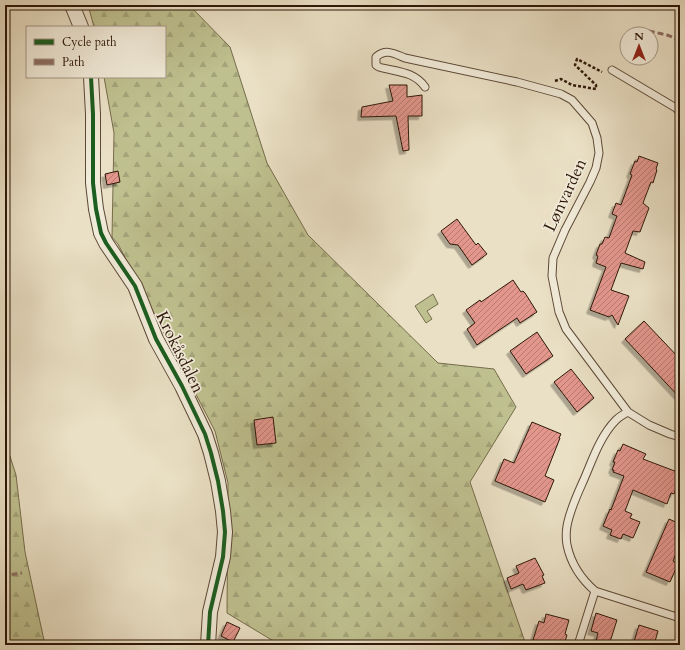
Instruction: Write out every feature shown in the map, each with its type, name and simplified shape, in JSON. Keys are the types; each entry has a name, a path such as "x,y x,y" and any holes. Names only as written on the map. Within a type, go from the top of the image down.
{"street":[{"path":"72,5 81,26"},
{"name":"Krokåsdalen","path":"91,78 93,114 93,183 100,233 135,286 156,338 182,386 205,434 212,452 218,481 225,532 223,557 210,612 208,645"}],"lane":[{"name":"Lønvarden","path":"424,88 420,80 416,77 379,68 376,65 375,60 380,54 385,52 392,53 405,58 517,82 561,94 572,100 592,122 597,138 599,153 596,168 565,230 553,258 552,276 559,312 566,329 628,412 670,434 680,436"},
{"path":"612,70 676,108 680,112"},
{"path":"628,412 616,420 599,446 573,505 567,526 567,543 571,559 577,573 595,591 680,618"},
{"path":"578,645 595,591"}],"path":[{"path":"554,82 562,79 572,85 596,89 596,85 575,65 577,59 604,72"}],"green space":[{"path":"88,5 189,5 230,47 267,163 308,235 438,363 494,369 516,407 470,482 526,645 280,645 227,613 228,483 215,431 118,244 112,237 114,133 104,78 166,78 166,26 94,26"},
{"path":"433,294 438,304 427,311 432,319 426,323 415,306"},
{"path":"5,441 16,475 25,552 45,645 5,645"}],"building":[{"path":"389,85 407,85 407,97 422,95 422,116 408,116 409,150 403,151 396,116 361,117 362,107 393,101"},
{"path":"639,156 658,163 653,183 651,182 643,203 649,208 640,232 633,231 625,253 645,262 643,269 621,263 611,290 629,296 618,325 612,315 609,317 590,310 606,267 596,263 598,256 596,255 600,244 602,244 605,237 609,238 617,216 612,214 616,203 621,205 632,175 630,174 635,161 637,162"},
{"path":"118,171 120,182 107,185 105,174"},
{"path":"457,219 476,245 478,243 487,254 472,265 458,245 450,244 441,231"},
{"path":"513,280 521,292 523,291 525,293 537,312 520,323 517,318 477,345 467,329 475,323 466,310 480,300 481,302"},
{"path":"644,321 680,359 680,398 625,339"},
{"path":"537,332 553,356 526,374 510,351"},
{"path":"571,369 594,398 577,412 554,382"},
{"path":"273,417 276,443 257,445 254,420"},
{"path":"532,422 561,434 545,476 554,480 545,502 495,481 504,459 514,463"},
{"path":"623,444 646,454 643,459 680,473 680,479 674,494 671,493 667,504 633,490 625,511 632,514 630,518 640,522 633,538 623,534 621,539 610,535 612,530 603,526 624,476 613,472 614,470 612,470 615,462 613,462 618,450 620,451"},
{"path":"669,519 680,524 680,544 673,561 678,564 670,582 646,572"},
{"path":"535,558 544,575 542,576 545,583 526,590 523,584 511,589 507,578 519,573 516,566"},
{"path":"596,613 617,620 609,645 595,645 598,633 591,631"},
{"path":"546,614 569,620 564,645 539,645 539,641 533,640 539,621 544,623"},
{"path":"227,622 240,628 233,642 221,636"},
{"path":"639,625 658,631 654,645 633,645"}],"marked path":[{"path":"659,33 680,40"},
{"path":"5,580 9,575 22,573"},
{"path":"5,641 8,645"}],"cycle path":[{"path":"91,78 93,114 93,183 101,233 135,286 156,339 182,386 205,434 218,481 225,532 223,557 210,612 208,645"}]}
